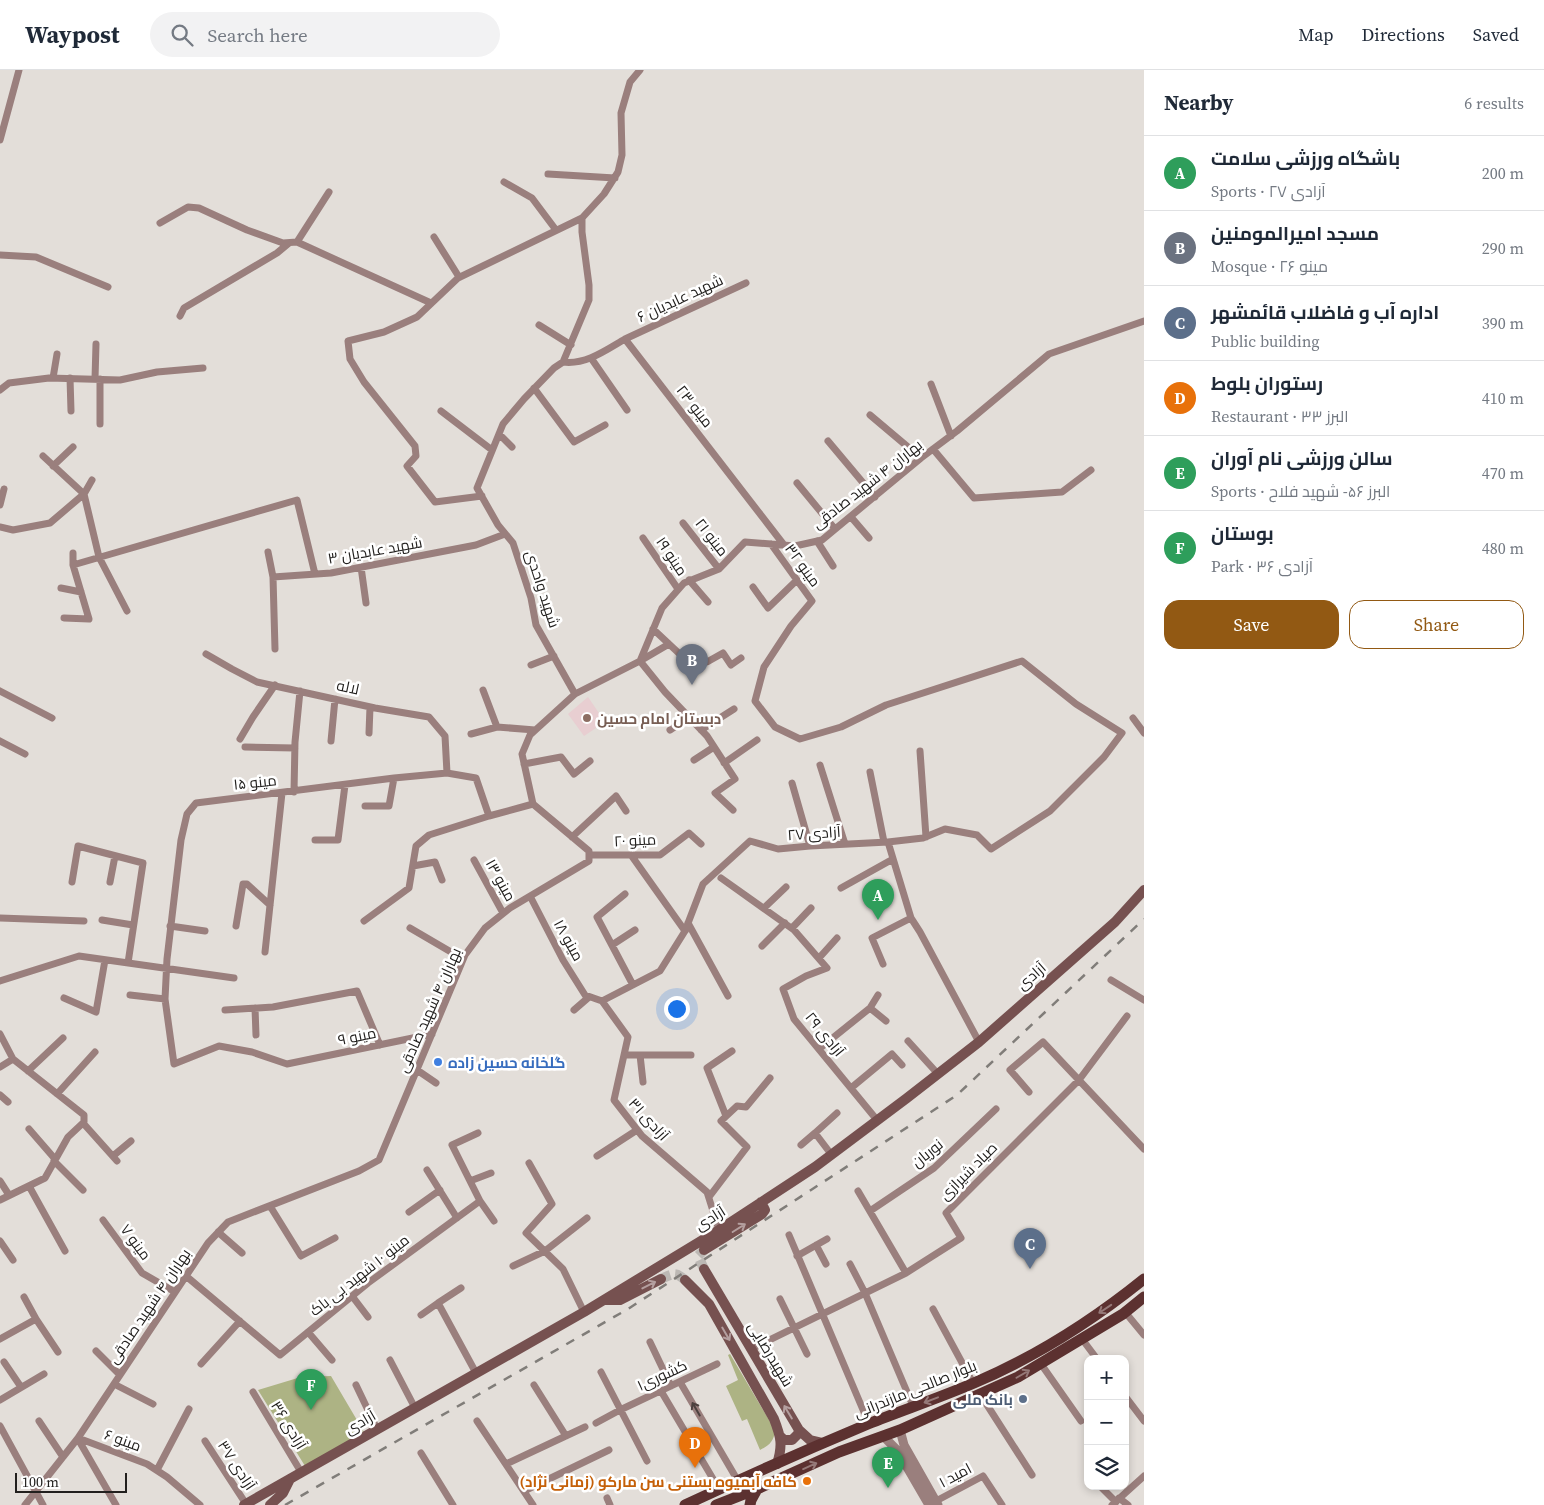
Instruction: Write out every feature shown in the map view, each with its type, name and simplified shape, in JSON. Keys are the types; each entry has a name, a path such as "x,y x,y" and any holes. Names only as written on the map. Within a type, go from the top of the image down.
{"main road":[{"name":"آزادی","path":"245,1505 584,1312 719,1230 761,1202 831,1154 979,1042 1115,922 1144,890"},
{"path":"704,1250 762,1214 765,1210 761,1202"},
{"name":"شهیدرضایی","path":"704,1269 799,1430 810,1440 823,1443"},
{"path":"604,1300 620,1300 661,1279"},
{"name":"بلوار صالحی مازندرانی","path":"685,1505 823,1443 973,1383 1012,1365 1074,1330 1115,1303 1144,1279"},
{"name":"شهیدرضایی","path":"685,1280 709,1304 774,1419 781,1437"},
{"path":"709,1304 720,1297"},
{"name":"بلوار صالحی مازندرانی","path":"719,1504 758,1489 840,1452 900,1430 1018,1377 1125,1312 1144,1297"},
{"path":"777,1464 781,1450 781,1437 788,1441 792,1440 796,1438 799,1430"},
{"path":"270,1505 283,1493 290,1479"},
{"path":"750,1505 758,1489"},
{"path":"719,1504 734,1505"}],"street":[{"path":"0,140 19,70"},
{"path":"582,218 589,300 563,362 554,368 534,388 503,424 477,488 482,496 435,502 407,466 416,456 415,446 364,382 350,359 348,341 384,332 417,317 459,277 582,218 604,194 618,172 622,155 621,113 630,82 640,70"},
{"path":"548,174 615,178"},
{"path":"504,182 532,198 556,230"},
{"path":"180,316 184,308 294,242 329,192"},
{"path":"160,223 188,207 199,208 283,244 294,242 431,303"},
{"path":"434,237 459,277"},
{"path":"0,255 36,257 108,287"},
{"name":"شهید عابدیان ۶","path":"625,339 746,283"},
{"name":"بهاران ۴ شهید صادقی","path":"640,661 662,608 684,582 719,569 745,542 795,546 822,540 1049,354 1144,321"},
{"path":"539,325 571,345"},
{"path":"563,362 573,363 591,358 625,339"},
{"name":"مینو ۲۳","path":"625,339 784,545"},
{"path":"96,344 100,424"},
{"path":"52,378 58,354"},
{"path":"591,358 627,410"},
{"path":"0,390 9,383 52,378 120,380 157,372 203,368"},
{"path":"70,378 71,410"},
{"path":"931,384 951,436"},
{"path":"534,388 574,442 605,425"},
{"path":"441,411 492,450"},
{"path":"870,415 921,458"},
{"path":"499,434 512,447"},
{"path":"828,441 875,497"},
{"path":"53,466 73,447"},
{"path":"933,449 974,498 1062,492 1091,470"},
{"path":"43,456 84,494 99,557 127,611"},
{"path":"0,527 13,530 50,523 84,494 92,480"},
{"path":"797,483 835,529"},
{"path":"0,506 4,490"},
{"name":"شهید واحدی","path":"482,496 498,525 513,543 531,598 536,624 575,694"},
{"path":"73,565 297,500 314,574"},
{"path":"851,517 869,538"},
{"name":"مینو ۲۱","path":"682,523 719,569"},
{"name":"شهید عابدیان ۳","path":"273,577 331,573 476,545 505,534"},
{"name":"مینو ۱۹","path":"643,538 678,589"},
{"path":"817,541 834,566"},
{"name":"مینو ۳۲","path":"771,544 812,601"},
{"path":"268,552 273,577 275,649"},
{"path":"64,618 90,620 73,565 73,553"},
{"path":"361,567 366,603"},
{"path":"689,580 708,602"},
{"path":"753,587 768,608 797,580"},
{"path":"61,588 81,592"},
{"name":"آزادی ۲۷","path":"602,1001 660,970 686,931 703,884 750,841 778,849 886,842 926,837 945,829 977,835 990,850 1050,811 1104,757 1122,733 1076,704 1022,661 886,705 841,727 800,739 775,727 755,701 764,667 791,626 812,601"},
{"path":"653,629 685,659 707,662 724,653 731,664 741,658"},
{"path":"589,855 589,851 533,804 522,754 530,735 575,694 669,644"},
{"name":"لاله","path":"206,654 258,682 430,717 445,736 447,773"},
{"path":"531,665 554,656"},
{"path":"640,661 701,730 734,779 715,793 732,810"},
{"path":"240,739 252,717 275,685"},
{"path":"483,690 497,727"},
{"path":"0,691 52,718"},
{"path":"294,792 295,748 300,691"},
{"path":"331,741 335,699"},
{"path":"369,733 370,706"},
{"path":"701,730 734,709"},
{"path":"670,730 689,717"},
{"path":"1133,718 1144,733"},
{"path":"471,734 497,727 535,730"},
{"path":"724,763 757,740"},
{"path":"0,742 25,754"},
{"path":"244,747 295,748"},
{"path":"694,760 714,748"},
{"path":"920,751 926,837"},
{"path":"524,764 561,758 574,774 590,761"},
{"path":"820,766 845,844"},
{"path":"870,772 886,842 911,918 979,1042"},
{"name":"مینو ۱۵","path":"287,1064 252,1052 219,1046 174,1064 165,999 166,969 181,840 187,814 196,804 394,778 447,773 476,778 489,816"},
{"path":"365,806 389,806 394,778"},
{"path":"792,783 810,846"},
{"path":"315,840 338,840 345,785"},
{"path":"265,952 282,794"},
{"path":"572,837 616,796 626,811"},
{"path":"364,921 409,888 416,846 429,835 533,804"},
{"name":"مینو ۲۰","path":"589,855 660,855 690,833 701,844"},
{"path":"72,882 78,846 143,863 128,963"},
{"name":"بهاران ۴ شهید صادقی","path":"25,1505 78,1438 208,1243 228,1222 359,1172 379,1160 464,959 485,928 503,913 589,861 589,855"},
{"path":"631,855 686,931"},
{"path":"110,882 115,856"},
{"path":"841,888 893,859"},
{"name":"مینو ۱۳","path":"474,860 503,913"},
{"path":"412,866 435,862 442,880"},
{"path":"721,878 792,928 818,958 837,938"},
{"path":"236,926 243,884 247,884 270,906"},
{"path":"764,908 786,887"},
{"path":"625,894 597,917 633,985"},
{"name":"مینو ۱۸","path":"530,896 563,960 587,996"},
{"path":"792,928 811,908"},
{"path":"0,918 84,921"},
{"path":"883,964 872,938 911,918"},
{"path":"102,920 133,925"},
{"path":"688,923 728,996"},
{"path":"762,946 785,924"},
{"path":"170,926 204,931"},
{"path":"410,928 464,959"},
{"path":"612,945 634,930"},
{"path":"0,982 79,956 234,978"},
{"name":"آزادی ۲۹","path":"818,958 827,968 806,976 783,989 794,1019 877,1120"},
{"path":"64,998 96,1012 105,960"},
{"path":"1111,980 1144,1000"},
{"path":"225,1010 273,1007 357,992 380,1045"},
{"path":"130,995 165,999"},
{"path":"819,1049 870,1008 878,995"},
{"path":"574,1010 587,996 602,1001"},
{"name":"آزادی ۳۱","path":"602,1001 628,1037 614,1100 642,1136 707,1192 719,1230"},
{"path":"256,1008 256,1035"},
{"path":"870,1008 886,1021"},
{"name":"صیاد شیرازی","path":"751,1349 906,1273 961,1238 946,1213 1079,1080 1127,1016"},
{"path":"0,1034 13,1059 84,1115 83,1123 68,1137 45,1178 0,1200"},
{"name":"مینو ۹","path":"287,1064 432,1034"},
{"path":"28,1071 63,1038"},
{"path":"908,1040 938,1074"},
{"path":"1030,1092 1010,1070 1043,1042 1144,1149"},
{"path":"726,1116 707,1068 732,1051"},
{"path":"57,1094 95,1052"},
{"path":"851,1088 892,1054 902,1065"},
{"path":"640,1055 643,1082"},
{"path":"624,1056 691,1055"},
{"path":"0,1067 13,1059"},
{"path":"417,1070 436,1083"},
{"path":"709,1197 747,1148 721,1121 737,1106 746,1107 770,1078"},
{"path":"0,1094 8,1102"},
{"name":"نوریان","path":"870,1211 934,1168 996,1109"},
{"path":"802,1144 837,1113"},
{"path":"83,1123 115,1159 131,1141"},
{"path":"29,1128 83,1190"},
{"path":"597,1156 637,1130"},
{"path":"478,1133 452,1145 480,1201 494,1221"},
{"path":"815,1133 831,1154"},
{"path":"528,1163 552,1204 526,1233 562,1269 584,1312"},
{"path":"427,1170 457,1218"},
{"path":"470,1181 491,1173"},
{"path":"0,1182 9,1195"},
{"path":"29,1186 65,1251"},
{"path":"409,1212 440,1190"},
{"path":"858,1191 906,1273"},
{"name":"مینو ۱۰ شهید بی باک","path":"186,1276 280,1355 352,1296 480,1201"},
{"path":"270,1206 301,1256 335,1238"},
{"path":"513,1266 545,1251 587,1218"},
{"name":"مینو ۷","path":"103,1220 142,1273 175,1292"},
{"path":"218,1232 242,1253"},
{"path":"789,1234 869,1424"},
{"path":"797,1256 827,1239"},
{"path":"0,1241 13,1260"},
{"path":"816,1245 826,1264"},
{"path":"850,1264 865,1293 913,1406"},
{"path":"421,1315 461,1288"},
{"path":"352,1296 368,1317"},
{"path":"24,1297 58,1352"},
{"path":"780,1299 807,1354"},
{"path":"438,1303 476,1374"},
{"path":"934,1308 973,1383"},
{"path":"1125,1312 1144,1335"},
{"path":"0,1338 36,1319"},
{"path":"201,1364 240,1321"},
{"path":"308,1332 332,1360"},
{"path":"1082,1339 1094,1355"},
{"path":"650,1342 671,1386"},
{"path":"96,1351 120,1374"},
{"path":"390,1360 415,1408"},
{"path":"4,1362 21,1387"},
{"name":"کشوری۱","path":"596,1423 717,1364"},
{"path":"1040,1364 1081,1420"},
{"path":"601,1372 647,1461"},
{"path":"0,1400 44,1374"},
{"path":"680,1382 738,1481"},
{"path":"114,1384 153,1404"},
{"path":"356,1385 377,1429"},
{"path":"534,1385 566,1436"},
{"path":"661,1391 719,1490"},
{"name":"آزادی ۳۶","path":"253,1392 302,1472"},
{"path":"980,1394 1032,1475"},
{"path":"1128,1400 1144,1420"},
{"path":"157,1470 189,1409"},
{"path":"478,1421 533,1505"},
{"path":"39,1422 63,1457"},
{"path":"0,1426 43,1505"},
{"path":"506,1464 585,1427"},
{"path":"900,1430 904,1444 934,1504"},
{"path":"883,1436 897,1450 934,1504"},
{"path":"78,1438 116,1505"},
{"name":"مینو ۶","path":"78,1438 157,1470 200,1505"},
{"name":"آزادی ۳۷","path":"205,1441 245,1505"},
{"path":"524,1491 609,1450"},
{"path":"422,1454 453,1505"},
{"name":"امید ۱","path":"934,1504 983,1476 1002,1505"},
{"path":"1116,1502 1144,1476"},
{"path":"1104,1490 1116,1502 1128,1505"}],"shaded area":[{"name":"دبستان امام حسین","path":"588,697 605,722 584,736 568,714"}],"green space":[{"path":"730,1354 775,1430 771,1442 760,1450 747,1419 742,1421 726,1386 738,1380 728,1355"},
{"path":"331,1376 364,1432 305,1466 258,1390 301,1377"}],"tunnel":[{"path":"704,1250 698,1256 704,1269"},
{"path":"661,1279 673,1274 679,1275 685,1280"}],"railway":[{"path":"285,1505 628,1309 957,1095 1144,919"}],"place":[{"name":"مسجد امیرالمومنین","path":"692,685"},
{"name":"دبستان امام حسین","path":"587,718"},
{"name":"باشگاه ورزشی سلامت","path":"878,920"},
{"name":"گلخانه حسین زاده","path":"438,1062"},
{"name":"اداره آب و فاضلاب قائمشهر","path":"1030,1269"},
{"name":"بانک ملی","path":"1023,1399"},
{"name":"بوستان","path":"311,1410"},
{"name":"رستوران بلوط","path":"695,1468"},
{"name":"کافه آبمیوه بستنی سن مارکو (زمانی نژاد)","path":"807,1481"},
{"name":"سالن ورزشی نام آوران","path":"888,1488"}]}
